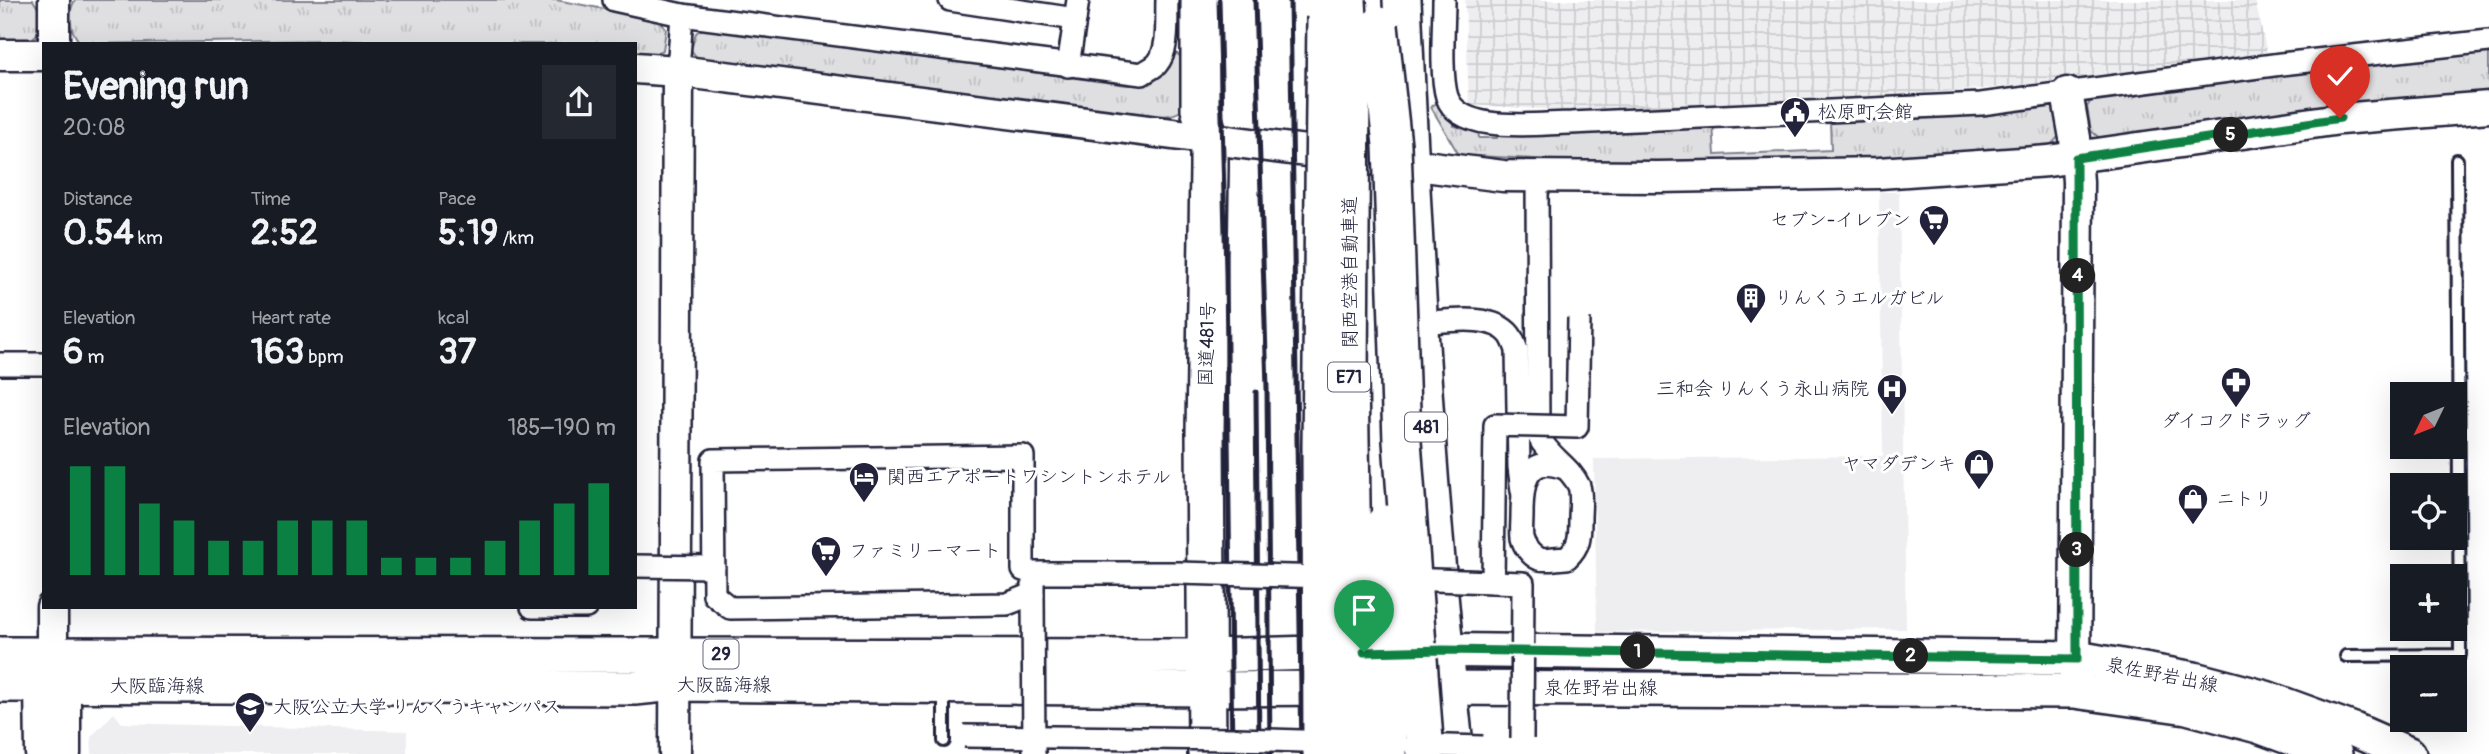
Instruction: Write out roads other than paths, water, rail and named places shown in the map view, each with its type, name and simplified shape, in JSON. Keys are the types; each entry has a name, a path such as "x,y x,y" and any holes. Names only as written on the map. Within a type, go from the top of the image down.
{"highway":[{"name":"国道481号","path":"1200,0 1200,109 1209,139 1210,242 1205,432 1207,754"},
{"path":"1322,754 1321,432 1326,0"},
{"name":"関西空港自動車道","path":"1347,0 1352,81 1349,377 1355,754"},
{"path":"1386,9 1402,441 1425,754"},
{"name":"関西空港自動車道","path":"1386,9 1387,754"},
{"name":"481","path":"1386,9 1410,165 1443,650 1448,687 1469,751"}],"main road":[{"name":"大阪臨海線","path":"0,685 635,688 675,669 944,686 1206,672 1443,650"},
{"name":"泉佐野岩出線","path":"1443,650 2077,659 2194,679 2266,698 2354,730 2409,754"},
{"name":"大阪臨海線","path":"0,653 675,669 1206,672 1448,687"},
{"name":"泉佐野岩出線","path":"1448,687 2074,691 2187,707 2258,726 2335,754"}],"street":[{"path":"54,0 54,42"},
{"path":"614,0 682,15 1142,74 1157,64 1162,54 1167,0"},
{"path":"950,0 1077,10 1068,66"},
{"path":"1444,0 1447,98 1458,113 1476,122 1571,123 1954,106 2021,100 2281,64 2489,41"},
{"path":"675,754 678,71 682,15"},
{"path":"0,55 42,55"},
{"path":"637,68 678,71 1410,165 1503,176 1537,177 1879,173 2076,158 2340,118 2489,107"},
{"path":"2067,93 2076,158 2077,659 2074,691"},
{"path":"1419,323 1486,321 1499,325 1510,335 1517,350 1522,538 1528,550 1539,559 1567,558 1576,549 1580,537 1580,488 1542,445 1538,435 1537,177"},
{"path":"1493,582 1495,425 1577,427 1580,318"},
{"path":"0,364 42,364"},
{"path":"1034,746 1033,584 1023,570 1023,456 713,460 714,595 730,608 1007,604 1033,584 1178,573 1523,583 1522,739"},
{"path":"1522,493 1525,477 1534,469 1546,464 1564,468"},
{"path":"637,566 714,567"},
{"path":"52,609 53,686 65,754"},
{"path":"41,754 53,686"},
{"path":"954,739 1034,746 1236,739 1469,751"}],"lane":[{"path":"2346,656 2460,655 2457,160"},
{"path":"944,686 954,739"}],"railway":[{"path":"1219,0 1226,273 1232,754"},
{"path":"1255,0 1267,388 1270,754"},
{"path":"1290,0 1302,754"},
{"path":"1256,392 1259,754"}],"place":[{"name":"松原町会館","path":"1795,139"},
{"name":"セブン-イレブン","path":"1934,247"},
{"name":"りんくうエルガビル","path":"1751,325"},
{"name":"ダイコクドラッグ","path":"2236,409"},
{"name":"三和会 りんくう永山病院","path":"1892,416"},
{"name":"ヤマダデンキ","path":"1979,491"},
{"name":"関西エアポートワシントンホテル","path":"864,504"},
{"name":"ニトリ","path":"2193,526"},
{"name":"ファミリーマート","path":"826,578"},
{"name":"大阪公立大学 りんくうキャンパス","path":"250,734"}]}
